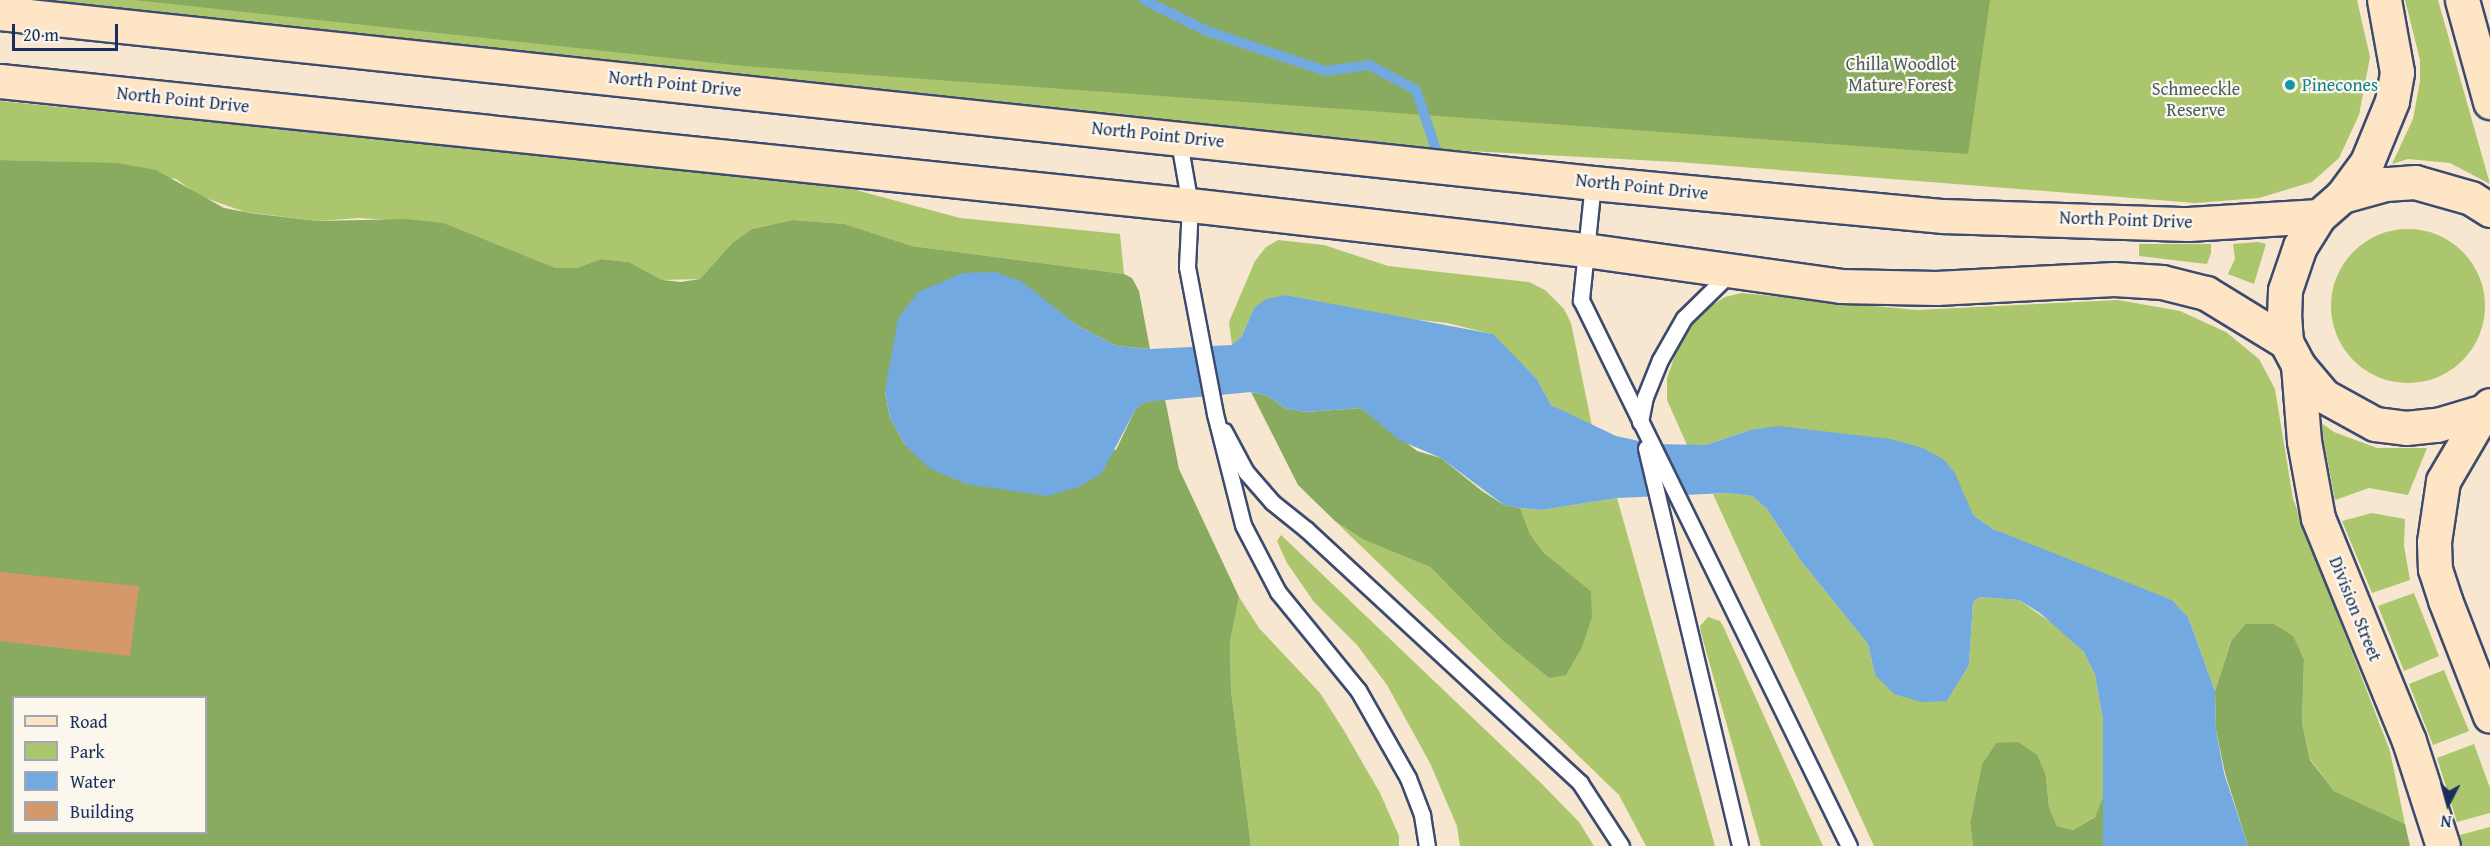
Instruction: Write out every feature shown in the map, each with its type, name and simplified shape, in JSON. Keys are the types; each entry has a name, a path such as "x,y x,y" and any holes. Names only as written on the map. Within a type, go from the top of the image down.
{"street":[{"path":"2330,206 2367,162 2392,102 2397,72 2384,0"},
{"path":"2462,0 2490,102"},
{"name":"North Point Drive","path":"0,13 1178,136 1593,183 1943,216 2188,224 2330,206 2385,184 2415,182 2470,198 2490,210"},
{"name":"North Point Drive","path":"0,81 1190,205 1585,250 1840,286 1936,288 2114,279 2162,282 2206,293 2292,353 2324,396 2375,424 2406,428 2437,426 2487,408"},
{"name":"Division Street","path":"2330,206 2300,246 2285,290 2304,441 2318,518 2409,741 2443,846"},
{"path":"2487,408 2443,480 2434,542 2435,569 2490,716"}],"lane":[{"path":"1178,136 1190,205 1187,267 1215,414 1243,525 1260,565 1358,690 1408,778 1422,815 1427,846"},
{"path":"1593,183 1581,300 1849,846"},
{"path":"1734,270 1684,318 1652,378 1640,422 1740,846"},
{"path":"1215,414 1246,472 1272,502 1307,530 1580,783 1621,846"}],"green space":[{"name":"Schmeeckle Reserve","path":"0,0 2357,0 2370,57 2359,115 2339,158 2312,182 2259,198 2195,203 1678,162 1178,136"},
{"name":"Chilla Woodlot Mature Forest","path":"134,0 1990,0 1968,154 744,66"},
{"path":"2405,0 2438,0 2490,184 2450,163 2408,159 2392,164 2413,119 2420,81 2420,60"},
{"path":"0,101 841,186 960,218 1120,234 1124,274 912,246 845,224 793,220 752,229 732,243 700,279 662,280 629,262 601,259 577,268 556,268 444,223 359,218 318,221 245,212 200,196 176,179 71,162 0,160"},
{"path":"0,160 117,163 156,170 224,208 318,221 405,219 444,223 556,268 577,268 601,259 629,262 662,280 681,282 700,279 732,243 752,229 793,220 845,224 912,246 1124,274 1132,278 1139,291 1150,349 1117,346 1078,326 1050,305 885,391 890,418 905,445 1116,450 1135,410 1145,402 1165,399 1179,469 1239,597 1230,642 1231,691 1251,846 0,846"},
{"path":"2408,229 2423,230 2438,235 2463,251 2479,276 2484,291 2484,321 2479,336 2463,361 2438,377 2423,382 2408,383 2393,382 2378,377 2353,361 2337,336 2332,321 2331,306 2332,291 2337,276 2353,251 2378,235 2393,230"},
{"path":"1278,240 1324,245 1388,266 1529,282 1545,290 1564,309 1571,323 1592,426 1551,405 1537,379 1492,334 1447,323 1401,318 1285,295 1254,308 1242,336 1232,345 1229,322 1255,261 1266,247"},
{"path":"2258,242 2266,244 2254,284 2228,274 2235,259 2233,244"},
{"path":"2139,244 2211,244 2211,253 2207,264 2139,256"},
{"path":"1742,293 1916,310 2118,300 2180,311 2226,332 2259,359 2275,389 2293,499 2390,751 2405,824 2334,791 2310,759 2302,723 2304,660 2231,640 2215,691 2188,617 2172,600 2074,564 1993,529 1973,515 1750,430 1706,445 1687,445 1667,400 1667,378 1677,350 1700,313 1725,297"},
{"path":"1251,392 1268,396 1285,408 1306,412 1361,408 1417,451 1441,458 1482,491 1504,505 1520,508 1530,534 1543,552 1591,591 1592,617 1582,647 1566,675 1549,678 1503,641 1430,567 1364,540 1335,521 1298,485"},
{"path":"2320,422 2334,432 2377,448 2427,448 2408,495 2369,488 2335,500"},
{"path":"1713,494 1752,496 1767,509 1801,561 1868,644 1875,675 1947,701 1969,665 1973,602 1980,597 2019,600 2056,626 2084,652 2095,675 2103,720 2104,761 2104,795 2096,816 2073,830 2057,826 2049,807 2046,776 1996,743 1982,764 1970,823 1973,846 1874,846"},
{"path":"1617,498 1715,846 1646,846 1619,795 1335,521 1364,540 1430,567 1503,641 1549,678 1591,591 1543,552 1530,534 1520,508 1542,510"},
{"path":"2372,513 2405,519 2404,546 2410,580 2372,593 2342,521"},
{"path":"1281,535 1541,783 1579,822 1594,846 1460,846 1457,826 1430,763 1387,685 1357,645 1314,602 1287,563 1277,541"},
{"path":"2414,593 2439,656 2404,671 2378,606"},
{"path":"1239,597 1259,628 1320,693 1380,793 1399,836 1399,846 1251,846 1231,691 1230,642"},
{"path":"1708,617 1720,621 1724,628 1823,846 1761,846 1701,633 1700,626"},
{"path":"2246,624 2274,624 2293,636 2304,660 2302,723 2310,760 2334,791 2405,824 2410,846 2248,846 2225,773 2216,730 2215,691 2231,641"},
{"path":"2444,670 2469,731 2433,745 2409,684"},
{"path":"2018,742 2037,755 2046,776 2049,807 2057,826 2073,830 2095,817 2104,795 2103,846 1973,846 1970,823 1982,764 1996,743"},
{"path":"2474,744 2490,788 2490,813 2457,822 2437,758"},
{"path":"2490,827 2490,846 2463,846 2460,835"}],"water":[{"path":"995,272 1021,281 1078,326 1117,346 1150,349 1232,345 1242,336 1254,308 1266,299 1285,295 1493,334 1537,379 1551,405 1616,436 1653,444 1706,445 1750,430 1778,426 1890,439 1923,448 1943,459 1955,473 1973,515 1993,529 2172,600 2188,617 2215,691 2216,730 2224,773 2248,846 2103,846 2103,720 2095,675 2084,652 2040,613 2019,600 1980,597 1973,602 1969,665 1947,701 1921,702 1894,694 1875,675 1868,644 1801,561 1767,509 1752,496 1728,493 1617,498 1542,510 1504,505 1441,458 1399,440 1361,408 1306,412 1285,408 1268,396 1251,392 1145,402 1135,410 1102,473 1079,487 1047,496 966,484 929,468 905,445 890,418 885,391 898,319 918,292 963,273"}],"building":[{"path":"0,572 139,586 130,656 0,641"}],"waterway":[{"path":"1144,0 1207,31 1326,71 1369,65 1416,90 1440,162"}],"place":[{"name":"Pinecones","path":"2290,85"}]}
